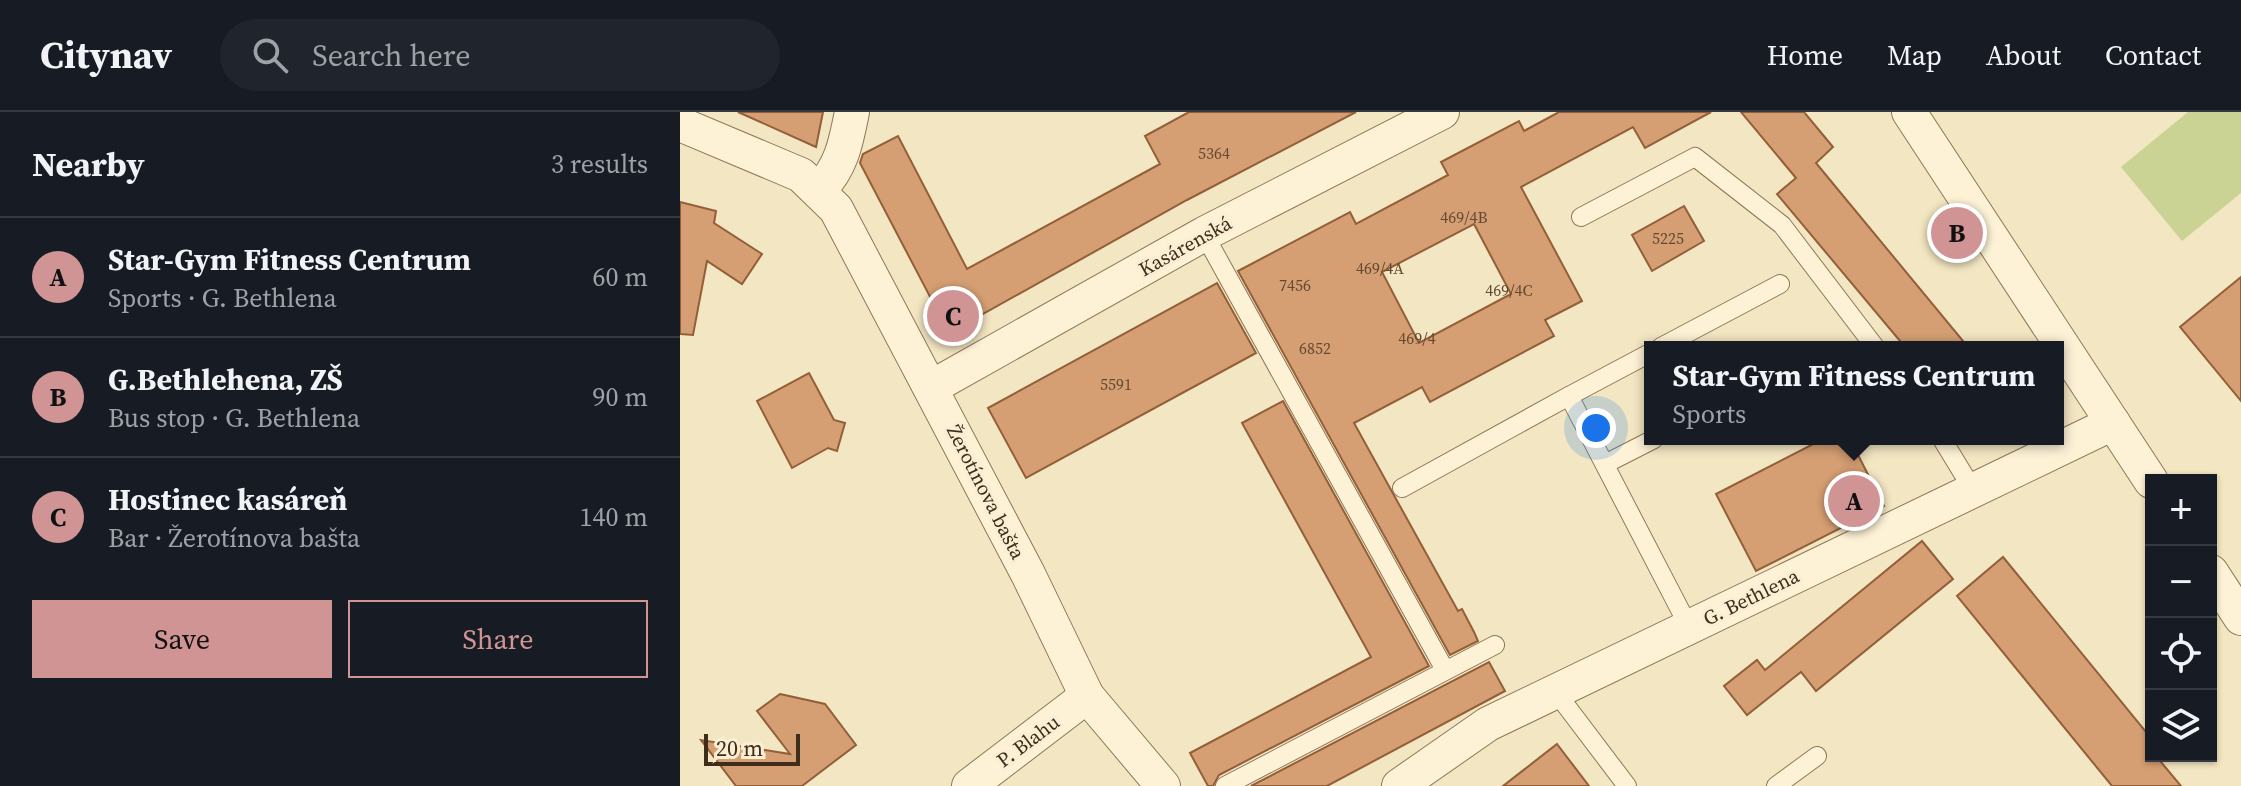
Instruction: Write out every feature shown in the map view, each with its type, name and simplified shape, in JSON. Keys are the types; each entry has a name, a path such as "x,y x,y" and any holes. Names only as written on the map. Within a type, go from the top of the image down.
{"street":[{"path":"820,189 835,173 844,151 852,112"},
{"name":"Kasárenská","path":"932,387 1204,234 1442,112"},
{"path":"1909,112 2059,341"},
{"name":"Žerotínova bašta","path":"680,124 801,175 820,189 836,209 932,387 1087,696 1163,786"},
{"path":"2064,348 2146,474"},
{"name":"G. Bethlena","path":"1399,786 1488,724 2113,423"},
{"path":"2217,581 2241,618"},
{"name":"P. Blahu","path":"969,786 1087,696"}],"lane":[{"path":"1581,217 1695,157 1782,225 1870,341"},
{"path":"1204,234 1445,670"},
{"path":"1672,341 1780,284"},
{"path":"1402,488 1644,356"},
{"path":"1569,396 1689,627"},
{"path":"1605,464 1644,444"},
{"path":"1946,445 1973,490"},
{"path":"1225,786 1495,645"},
{"path":"1555,691 1627,786"},
{"path":"1776,786 1817,756"}],"green space":[{"path":"2188,112 2241,112 2241,193 2182,241 2121,167"}],"building":[{"path":"738,112 823,112 816,147"},
{"path":"1189,112 1356,112 1187,200 949,333 860,163 863,154 898,136 967,269 1160,164 1145,136"},
{"path":"1559,112 1711,112 1645,148 1633,127 1521,187 1582,301 1545,320 1554,336 1430,402 1422,387 1354,423 1458,611 1462,609 1478,641 1450,655 1238,271 1350,212 1356,224 1448,175 1441,162 1519,121 1524,131","holes":["1474,224 1511,294 1419,343 1382,272"]},
{"path":"1741,112 1804,112 1833,147 1816,163 1963,341 1900,341 1777,194 1796,178"},
{"path":"680,202 716,211 714,223 762,254 742,284 707,261 693,335 680,334"},
{"path":"1684,206 1704,241 1652,271 1632,235"},
{"path":"2241,277 2241,401 2180,327"},
{"path":"1217,283 1256,353 1026,478 988,408"},
{"path":"809,373 834,420 845,423 837,451 828,448 792,468 757,401"},
{"path":"1283,401 1429,666 1219,775 1213,786 1208,786 1190,753 1371,657 1242,423"},
{"path":"1811,445 1853,445 1884,506 1756,571 1716,494"},
{"path":"1922,541 1953,579 1816,691 1801,672 1747,715 1724,686 1757,660 1765,670"},
{"path":"2003,557 2145,731 2145,762 2161,762 2181,786 2112,786 1957,596"},
{"path":"1489,662 1505,691 1327,786 1251,786"},
{"path":"780,694 825,704 856,745 802,786 736,786 701,740 790,754 757,711"},
{"path":"1557,744 1589,786 1503,786"}],"place":[{"name":"G.Bethlehena, ZŠ","path":"1957,233"},
{"name":"Hostinec kasáreň","path":"953,316"},
{"name":"Star-Gym Fitness Centrum","path":"1854,501"}]}
